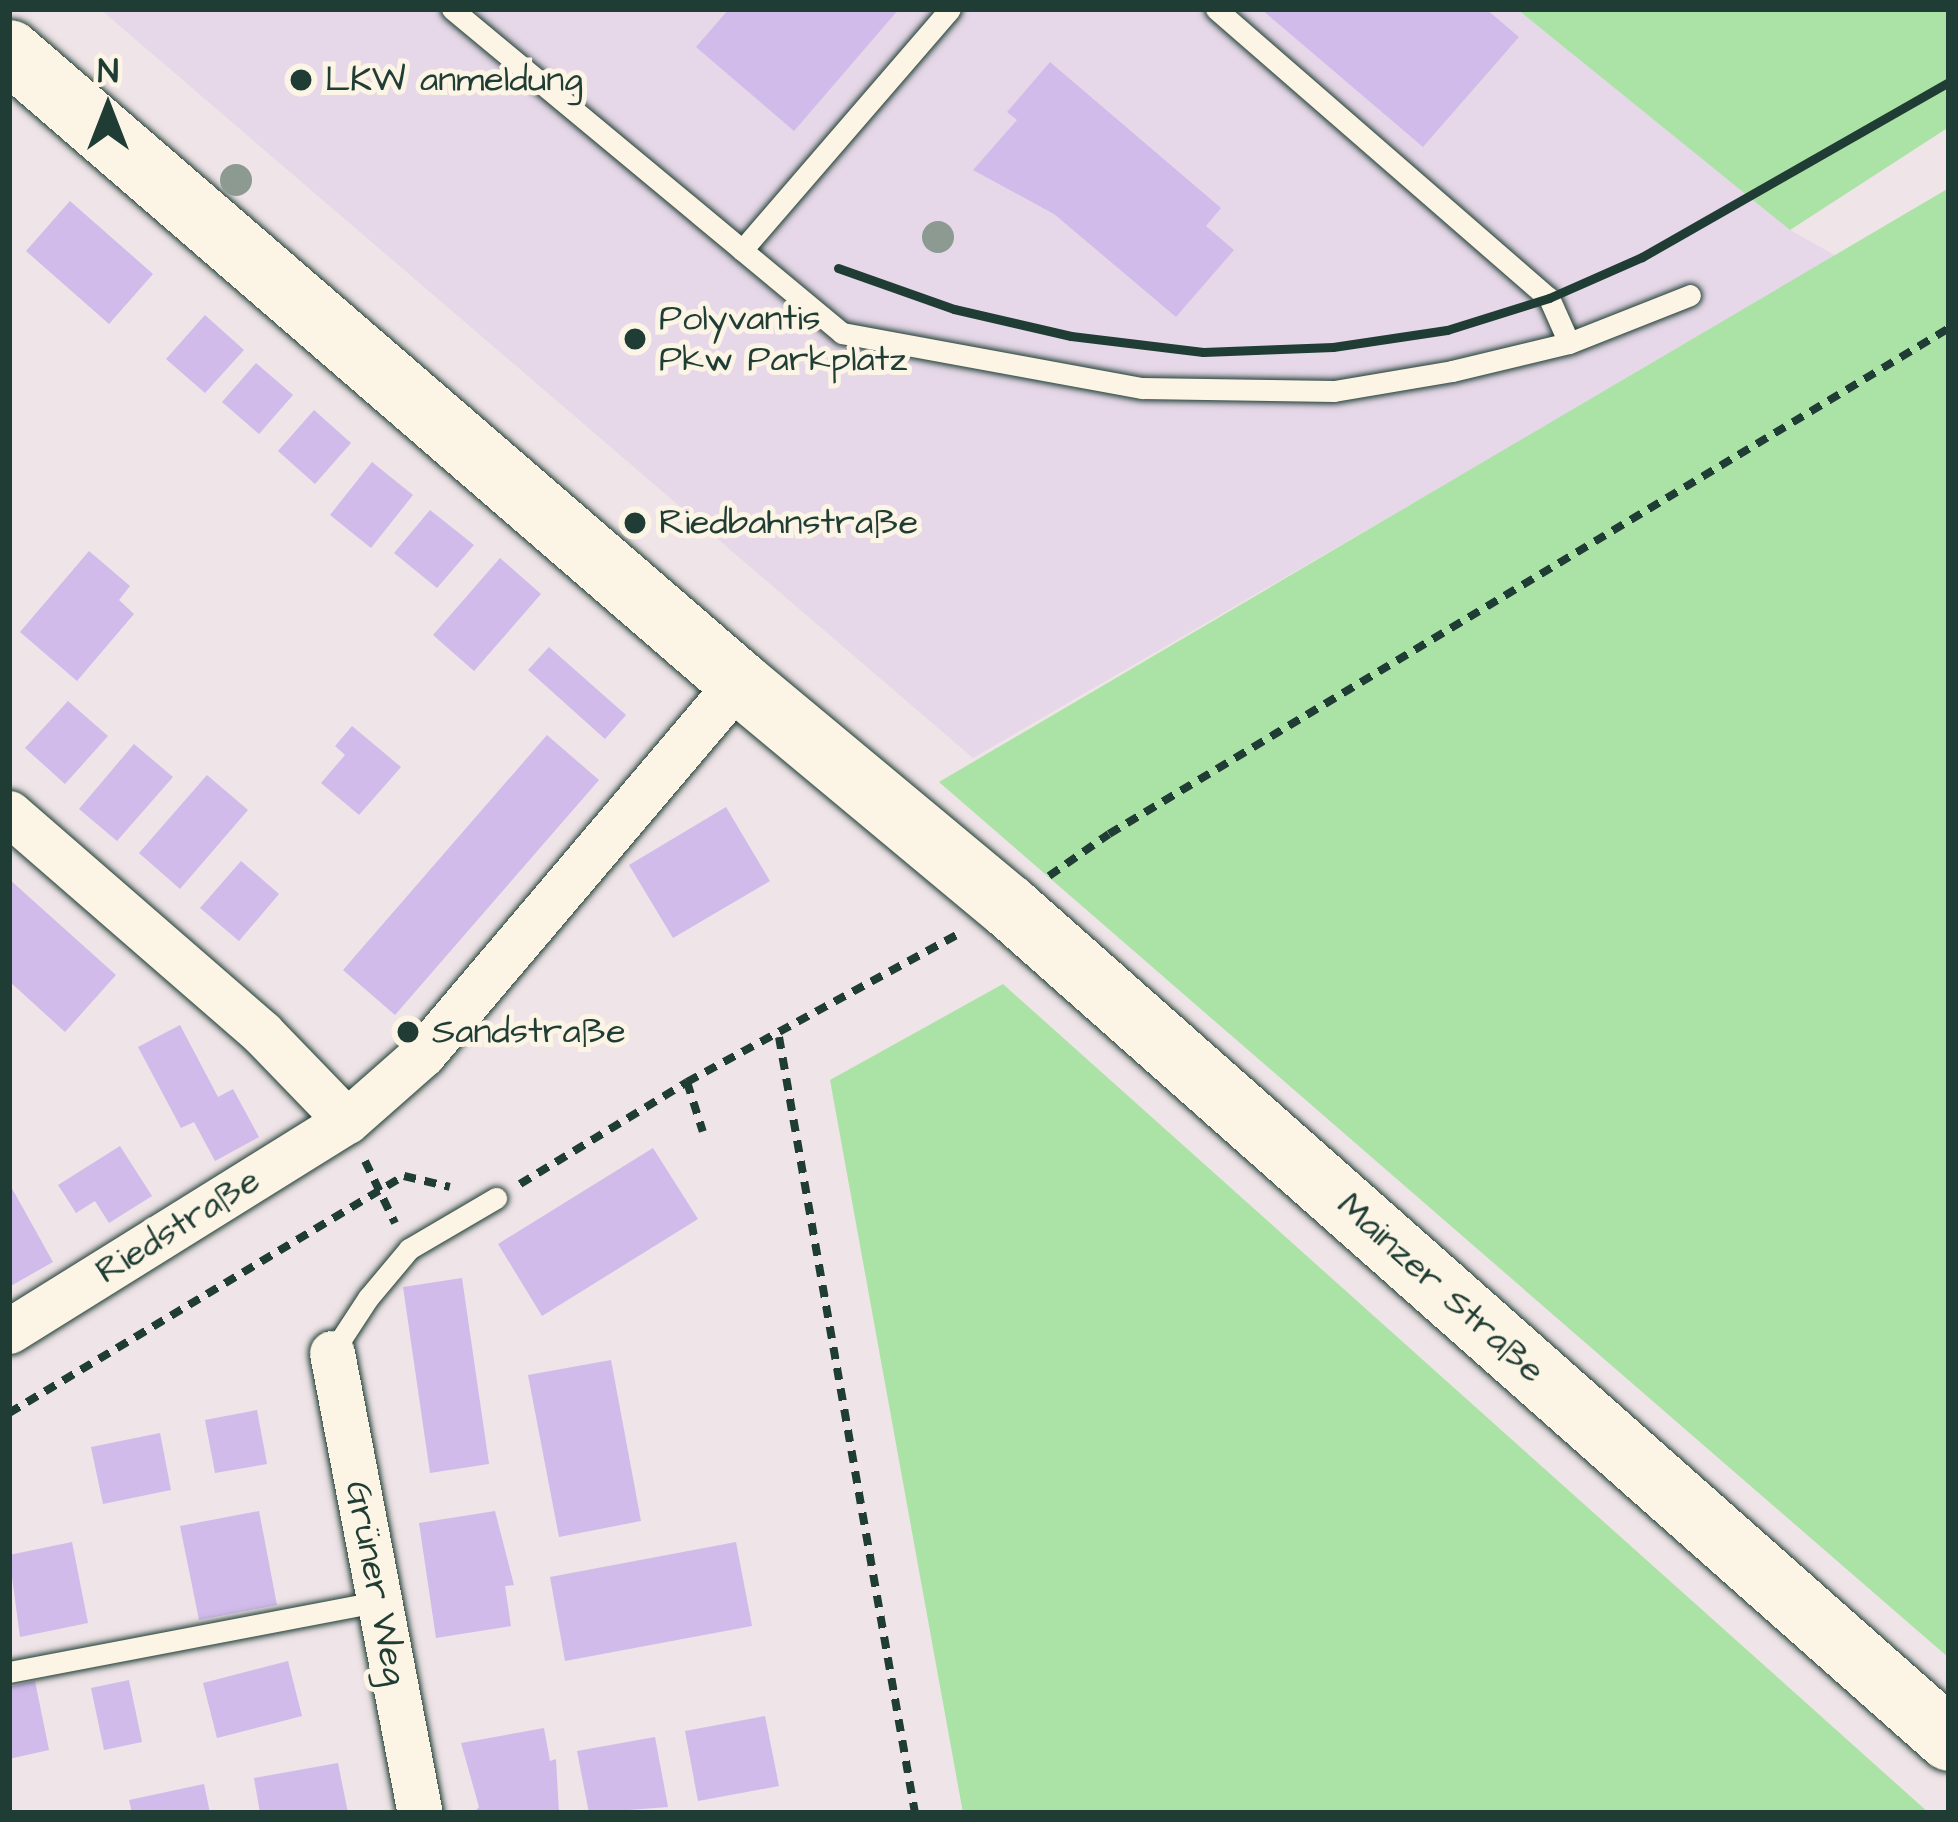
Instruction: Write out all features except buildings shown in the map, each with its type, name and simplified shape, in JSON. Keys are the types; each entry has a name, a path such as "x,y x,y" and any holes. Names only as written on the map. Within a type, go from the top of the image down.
{"main road":[{"path":"9,51 740,682"},
{"name":"Mainzer Straße","path":"740,682 1007,905 1949,1738"}],"street":[{"path":"9,813 262,1033 346,1121 424,1054 740,682"},
{"name":"Riedstraße","path":"9,1331 346,1121"},
{"name":"Grüner Weg","path":"332,1353 420,1813"}],"lane":[{"path":"452,9 842,334 1142,388 1334,391 1452,371 1569,343 1690,295"},
{"path":"742,250 950,9"},
{"path":"1216,9 1549,298 1569,343"},
{"path":"332,1353 368,1298 410,1250 496,1198"},
{"path":"9,1672 380,1601"}],"path":[{"path":"9,1413 404,1176 496,1198 687,1082 779,1036 1007,905 1109,834 1949,328"},
{"path":"779,1036 915,1813"},
{"path":"687,1082 704,1132"}],"shaded area":[{"path":"100,9 1517,9 1790,230 1838,257 973,758"}],"green space":[{"path":"1517,9 1949,9 1949,127 1790,230"},
{"path":"1949,188 1949,1658 939,782"},
{"path":"1003,984 1929,1813 963,1813 830,1080"}],"railway":[{"path":"838,268 954,309 1071,336 1203,352 1333,347 1447,330 1549,298 1642,257 1949,82"}],"place":[{"name":"LKW anmeldung","path":"301,80"},
{"name":"Polyvantis Pkw Parkplatz","path":"635,339"},
{"name":"Riedbahnstraße","path":"635,523"},
{"name":"Sandstraße","path":"408,1032"}]}
